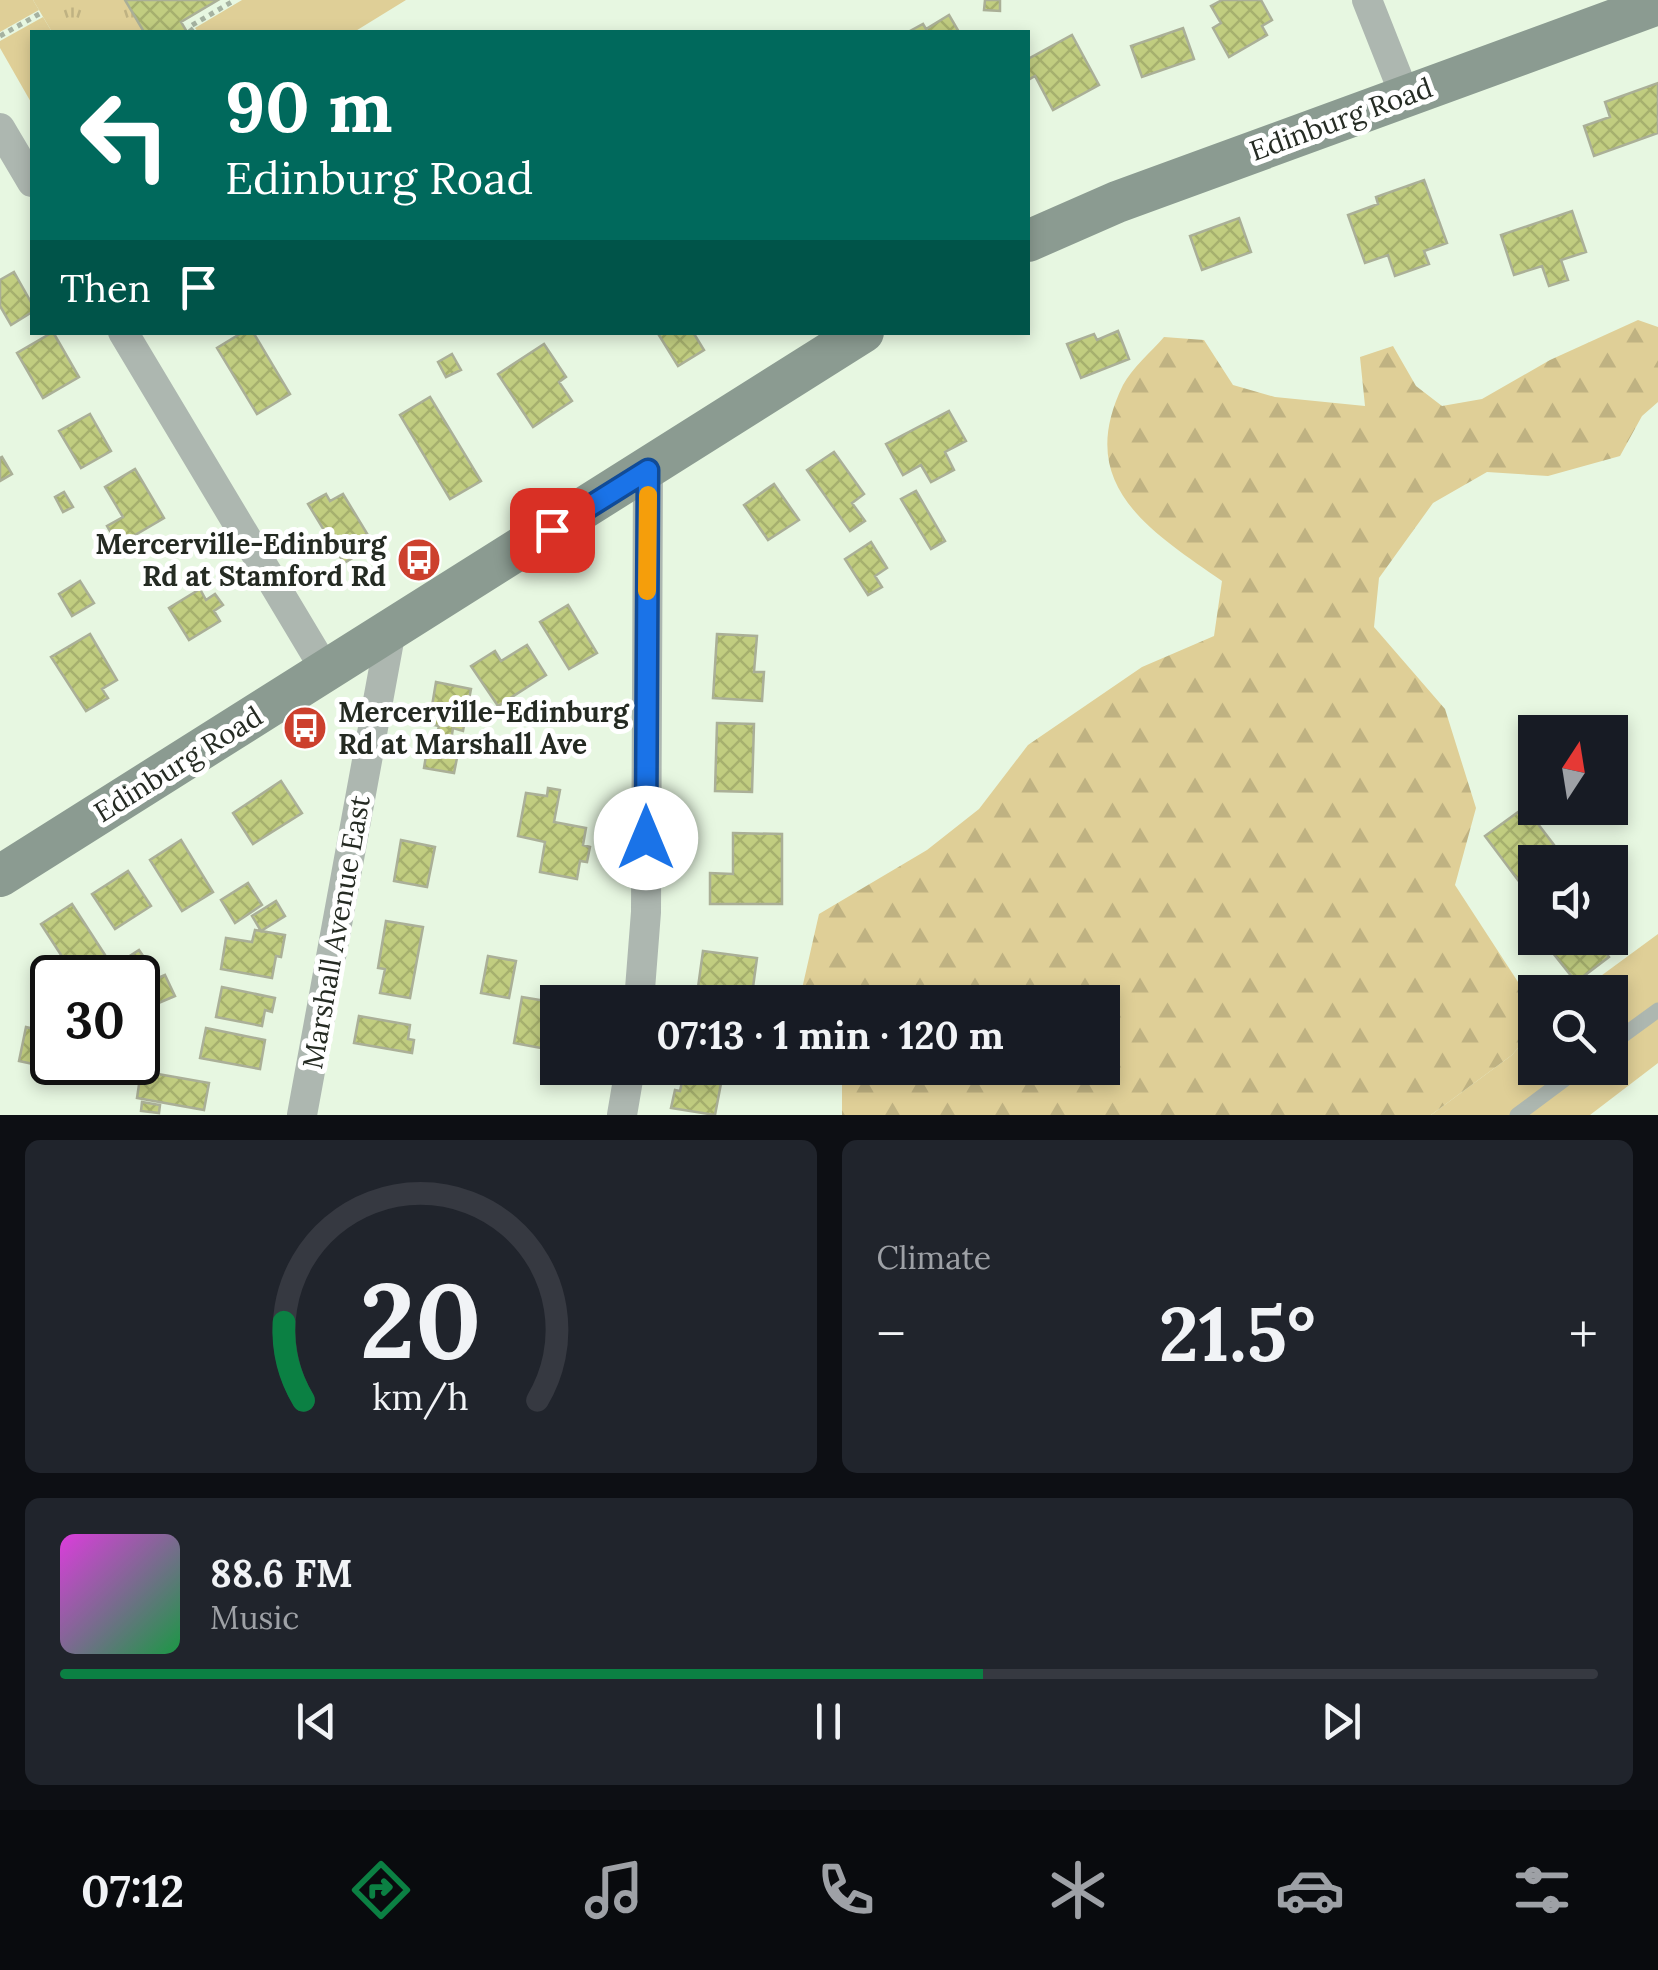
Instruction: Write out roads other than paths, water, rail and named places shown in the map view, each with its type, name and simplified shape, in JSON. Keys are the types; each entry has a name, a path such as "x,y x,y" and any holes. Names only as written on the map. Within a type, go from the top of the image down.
{"main road":[{"name":"Edinburg Road","path":"1030,240 1117,202 1658,4"},
{"name":"Edinburg Road","path":"0,876 858,335"}],"street":[{"path":"1368,0 1405,96"},
{"path":"0,128 30,179"},
{"path":"125,335 326,671"},
{"path":"640,985 646,912 648,470"},
{"name":"Marshall Avenue East","path":"302,1115 391,630"},
{"path":"622,1115 627,1085"}],"lane":[{"path":"1628,1032 1658,1010"},
{"path":"1517,1115 1557,1085"}],"place":[{"name":"Mercerville-Edinburg Rd at Stamford Rd","path":"419,560"},
{"name":"Mercerville-Edinburg Rd at Marshall Ave","path":"305,728"}]}
